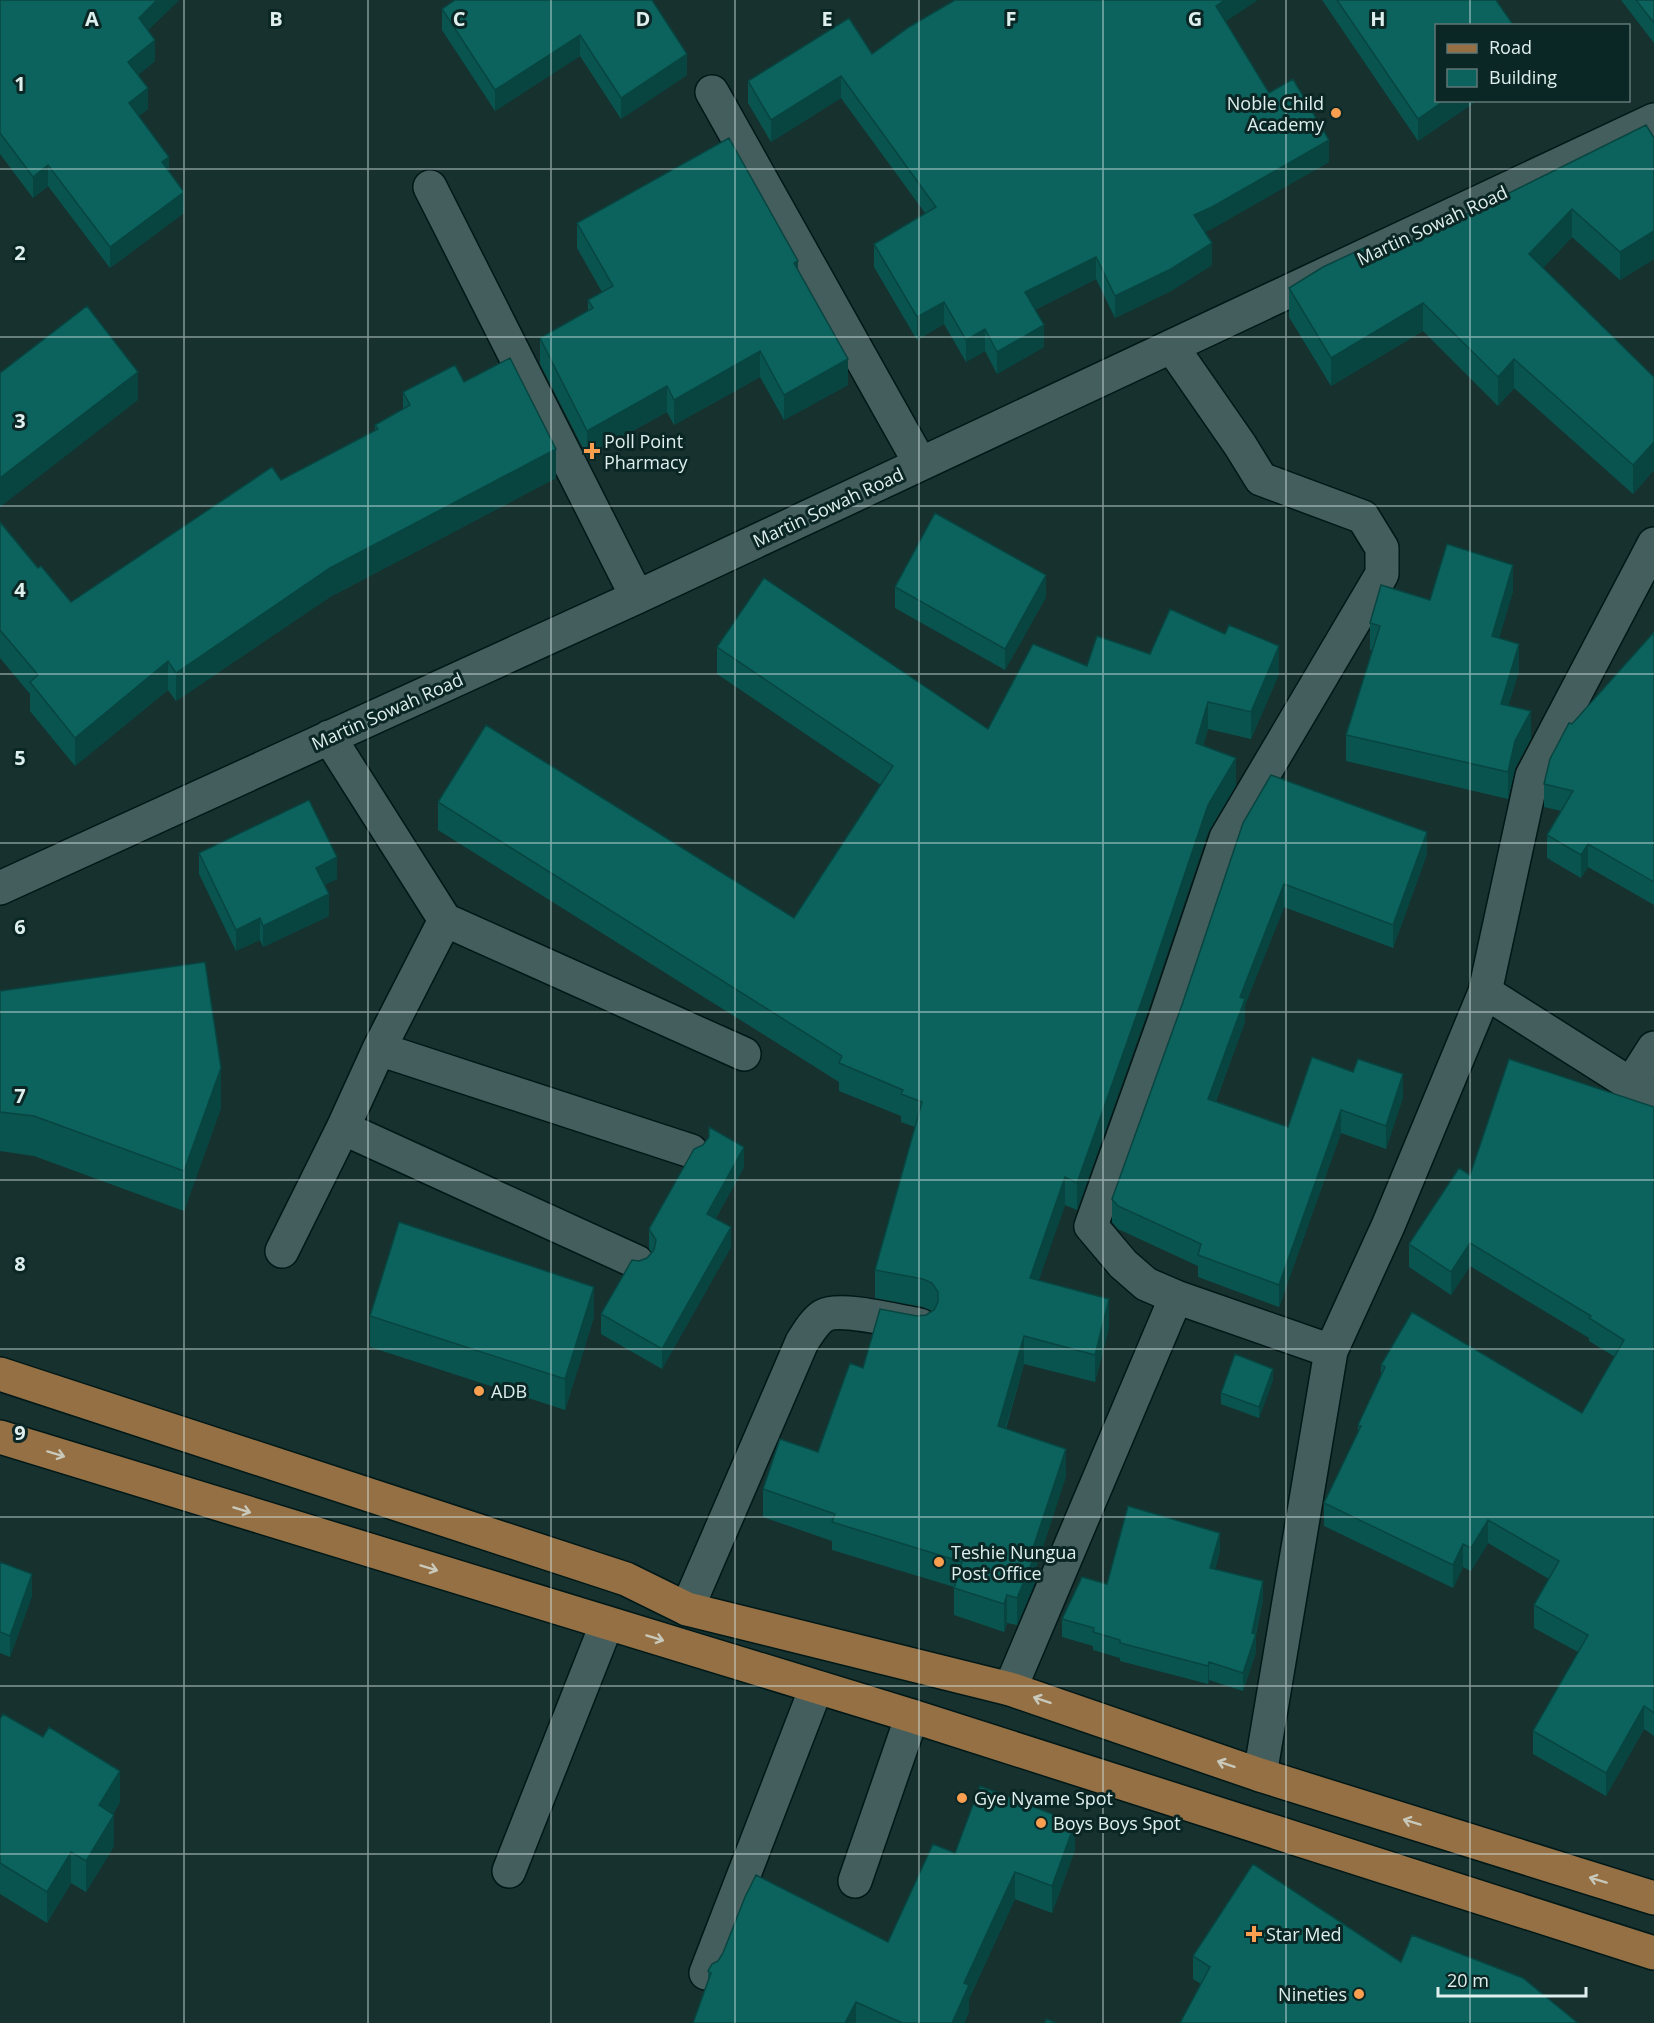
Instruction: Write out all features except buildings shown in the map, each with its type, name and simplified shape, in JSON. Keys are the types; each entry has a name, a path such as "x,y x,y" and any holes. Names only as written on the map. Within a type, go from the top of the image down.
{"main road":[{"path":"0,1374 626,1579 687,1609 1010,1689 1260,1775 1654,1898"},
{"path":"0,1437 912,1716 1654,1953"}],"street":[{"path":"711,92 920,463"},
{"name":"Martin Sowah Road","path":"0,888 637,597 1654,121"},
{"path":"430,187 637,597"},
{"path":"1172,347 1261,479 1364,517 1382,548 1382,573 1226,838 1165,1020 1091,1226 1123,1264 1146,1284 1176,1297 1331,1350"},
{"path":"1260,1775 1331,1350 1388,1226 1485,992 1532,776 1654,544"},
{"path":"329,737 446,920 744,1054"},
{"path":"282,1251 343,1128 379,1048 446,920"},
{"path":"1485,992 1643,1092 1654,1048"},
{"path":"379,1048 691,1151"},
{"path":"343,1128 637,1262"},
{"path":"1010,1689 1176,1297"},
{"path":"687,1609 802,1342 811,1329 822,1317 838,1311 920,1325"},
{"path":"509,1871 607,1623"},
{"path":"706,1973 816,1688"},
{"path":"855,1881 912,1716"}],"place":[{"name":"Noble Child Academy","path":"1336,113"},
{"name":"Poll Point Pharmacy","path":"592,451"},
{"name":"ADB","path":"479,1391"},
{"name":"Teshie Nungua Post Office","path":"939,1562"},
{"name":"Gye Nyame Spot","path":"962,1798"},
{"name":"Boys Boys Spot","path":"1041,1823"},
{"name":"Star Med","path":"1254,1934"},
{"name":"Nineties","path":"1359,1994"}]}
